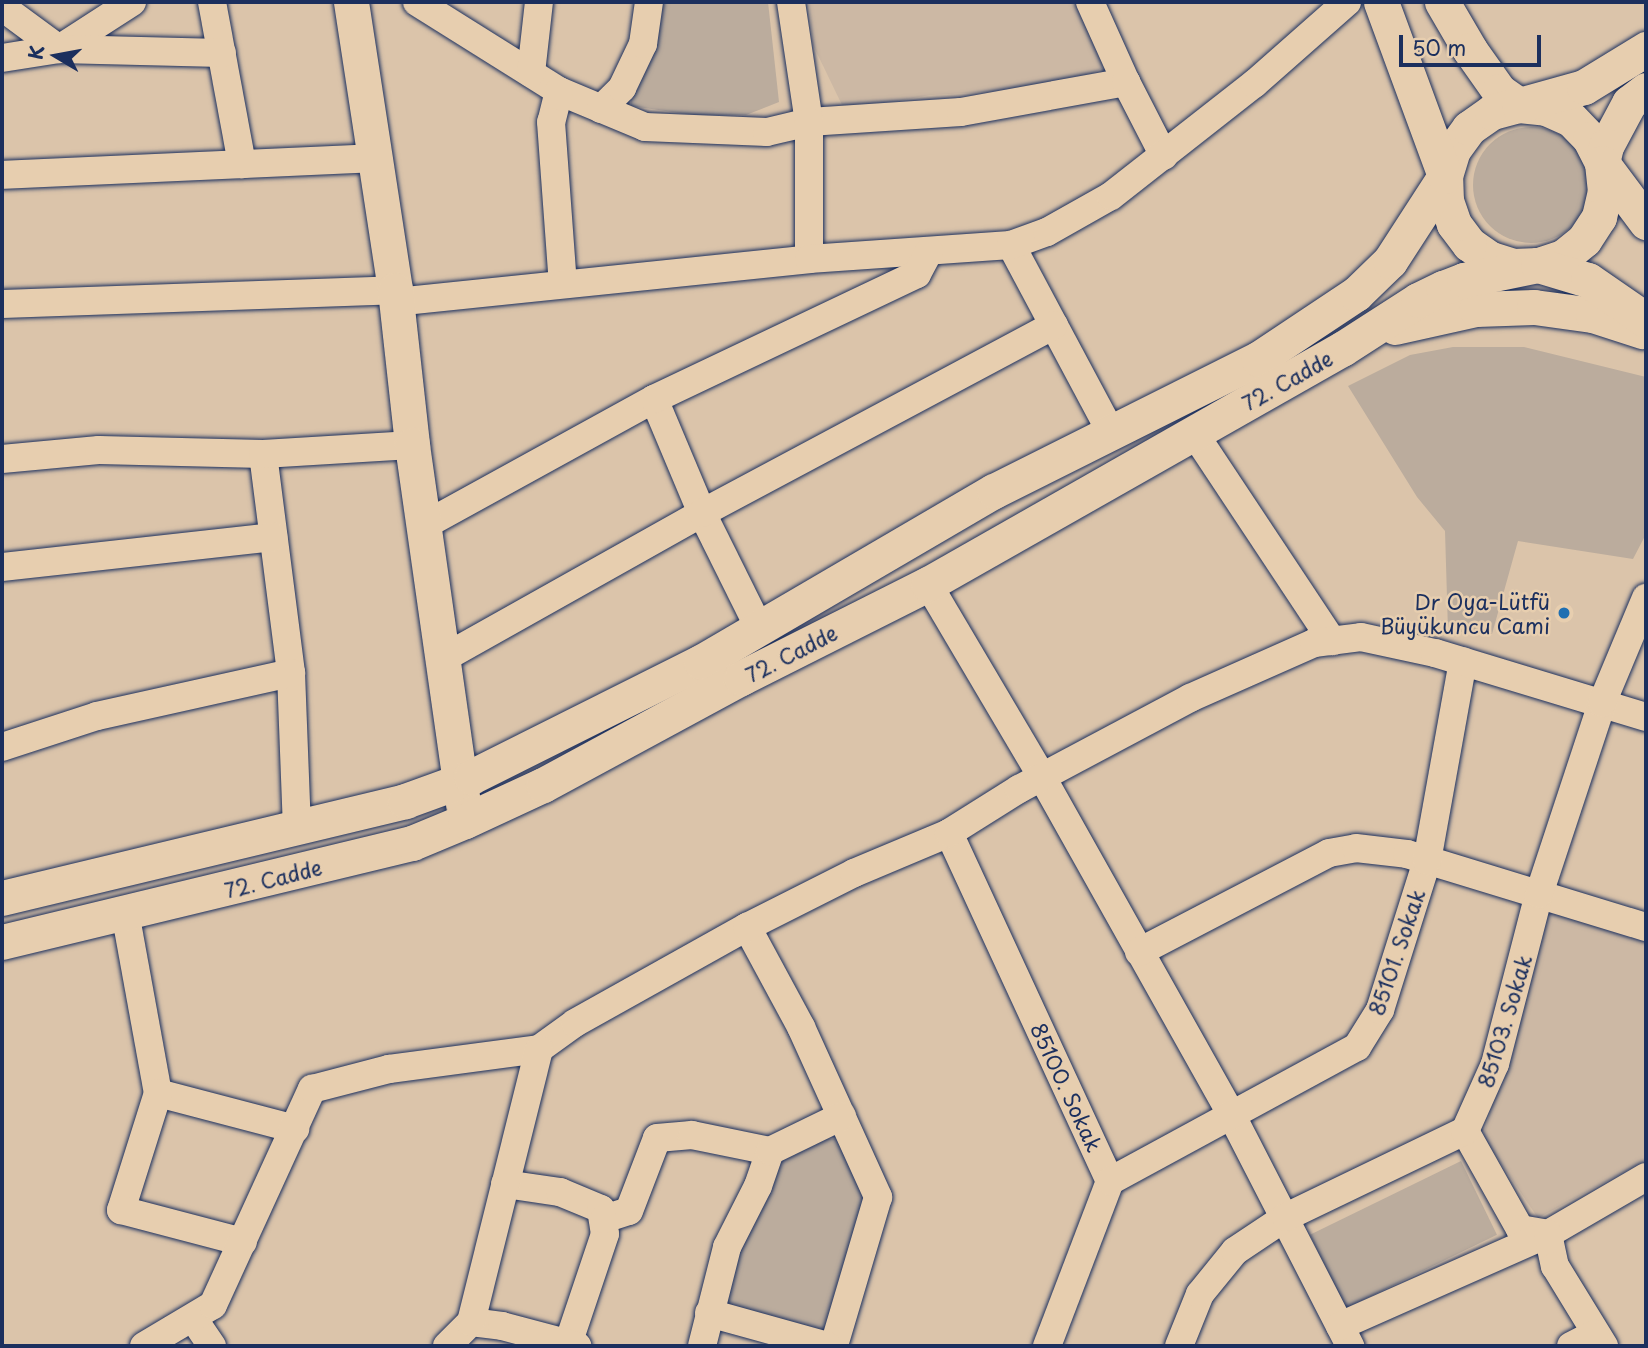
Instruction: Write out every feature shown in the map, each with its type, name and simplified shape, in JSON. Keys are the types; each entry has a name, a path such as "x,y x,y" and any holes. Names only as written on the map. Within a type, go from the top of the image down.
{"main road":[{"path":"351,2 395,296 412,444 465,821"},
{"path":"1381,2 1445,176 1446,201 1454,224 1469,244 1489,258 1513,265 1538,265 1588,280 1646,320"},
{"path":"1442,2 1470,50 1499,91 1519,105 1546,108 1571,119 1590,139 1602,163 1646,222"},
{"path":"2,898 405,801 460,781 701,662 994,491 1258,359 1356,295 1390,261 1445,176 1453,150 1469,128 1492,112 1584,87 1646,50"},
{"path":"1538,265 1563,257 1584,240 1599,217 1605,191 1602,163 1606,146 1629,103 1646,90"},
{"name":"72. Cadde","path":"2,942 412,843 465,821 543,785 741,678 928,584 1365,335 1418,300 1464,280 1538,265"},
{"path":"1365,335 1476,309 1534,307 1593,315 1646,333"}],"street":[{"path":"59,49 132,2"},
{"path":"212,2 242,164"},
{"path":"417,2 559,91 645,127 767,132 809,122 961,113 1126,82"},
{"path":"531,73 539,2"},
{"path":"601,108 622,88 643,44 649,2"},
{"path":"791,2 809,122 809,258"},
{"path":"1090,2 1126,82 1164,156"},
{"path":"2,304 395,296 563,284 809,258 1011,245 1046,232 1111,196 1254,85 1347,2"},
{"path":"2,7 59,49"},
{"path":"2,58 59,49 222,53"},
{"path":"559,91 551,122 563,284"},
{"path":"2,175 375,158"},
{"path":"1011,245 1111,432"},
{"path":"423,526 654,399 917,274 929,251"},
{"path":"442,659 702,513 1054,325"},
{"path":"654,399 702,513 759,628"},
{"path":"1194,433 1332,641"},
{"path":"2,458 99,450 263,454 412,444"},
{"path":"263,454 291,673 297,827"},
{"path":"2,567 274,537"},
{"path":"928,584 1042,777 1232,1116 1345,1336 1548,1234 1646,1177"},
{"name":"85103. Sokak","path":"1465,1131 1495,1064 1539,894 1602,703 1646,598"},
{"path":"144,1346 214,1305 313,1089 389,1069 538,1049 575,1023 747,927 853,873 948,833 1042,777 1190,698 1314,643 1361,637 1463,661 1646,717"},
{"name":"85101. Sokak","path":"1110,1181 1357,1047 1380,1010 1427,861 1463,661"},
{"path":"2,747 97,716 291,673"},
{"name":"85100. Sokak","path":"948,833 1110,1181"},
{"path":"1139,952 1329,853 1356,848 1427,861 1646,927"},
{"path":"125,912 158,1093 121,1210 243,1242"},
{"path":"747,927 801,1027 878,1197 834,1346"},
{"path":"447,1346 471,1322 538,1049"},
{"path":"158,1093 295,1129"},
{"path":"604,1219 629,1211 657,1138 691,1135 770,1151 842,1116"},
{"path":"1179,1346 1200,1294 1235,1251 1286,1217 1465,1131 1520,1229 1548,1234"},
{"path":"702,1346 727,1247 758,1186 770,1151"},
{"path":"1047,1346 1110,1181"},
{"path":"471,1322 502,1326 572,1345 605,1234 601,1209 561,1192 505,1184"},
{"path":"1548,1234 1555,1266 1590,1342"},
{"path":"709,1312 828,1346"},
{"path":"193,1318 212,1346"}],"shaded area":[{"path":"662,2 768,2 779,102 746,115 693,115 631,106 631,91"},
{"path":"809,2 1083,2 1106,51 1102,68 1068,87 930,95 864,107 842,105 813,45"},
{"path":"1531,127 1553,131 1572,144 1585,163 1589,185 1585,207 1572,226 1553,239 1531,243 1509,239 1490,226 1477,207 1473,185 1477,163 1490,144 1509,131"},
{"path":"1453,347 1524,347 1646,377 1646,534 1633,559 1518,541 1492,634 1448,631 1445,531 1417,497 1348,386 1410,355"},
{"path":"1547,913 1596,916 1646,941 1646,1160 1538,1218 1483,1137"},
{"path":"802,1138 840,1139 868,1193 826,1332 721,1302 756,1173"},
{"path":"1461,1161 1497,1235 1346,1308 1310,1235"}],"place":[{"name":"Dr Oya-Lütfü Büyükuncu Cami","path":"1564,613"}]}
